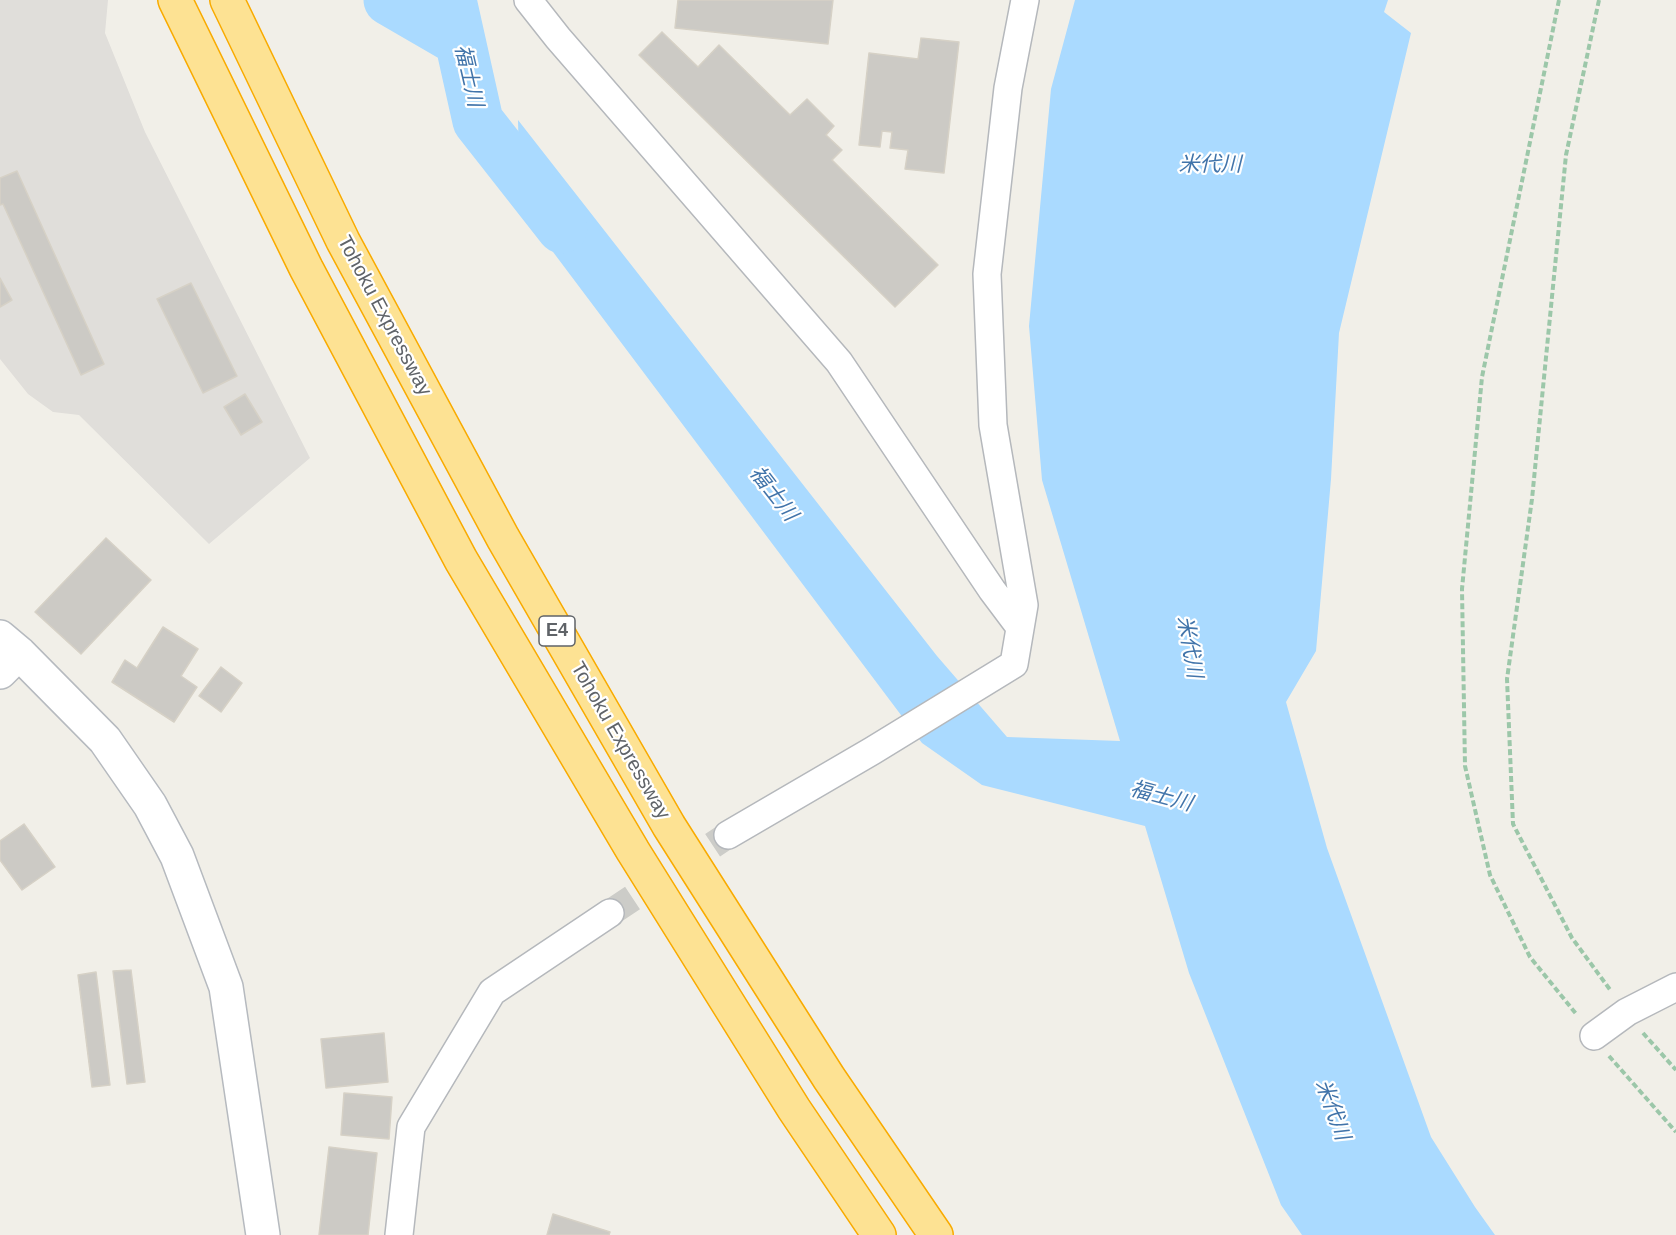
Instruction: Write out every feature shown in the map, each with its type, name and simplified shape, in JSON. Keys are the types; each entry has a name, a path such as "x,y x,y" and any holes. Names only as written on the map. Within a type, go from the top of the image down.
{"highway":[{"name":"E4","path":"175,0 306,268 461,560 633,852 794,1109 879,1235"},
{"name":"Tohoku Expressway","path":"227,0 343,241 503,538 669,826 829,1078 936,1235"}],"street":[{"path":"528,0 558,38 839,362 992,590 1019,626"},
{"path":"728,835 872,751 1014,664 1024,605 993,425 987,274 1008,88 1025,0"},
{"path":"6,654 105,740 150,806 177,856 226,987 262,1235"},
{"path":"399,1235 411,1127 492,992 610,913"},
{"path":"1594,1036 1627,1012 1676,987"}],"path":[{"path":"1558,0 1482,377 1462,589 1465,766 1490,875 1530,957 1622,1072 1676,1132"},
{"path":"1599,0 1566,155 1532,499 1507,679 1513,824 1572,938 1627,1012 1676,1070"}],"shaded area":[{"path":"0,0 108,0 105,33 145,132 310,458 209,544 79,415 53,412 28,394 0,359"}],"water":[{"name":"米代川","path":"1075,0 1388,0 1384,12 1411,33 1339,333 1331,479 1316,651 1286,702 1327,848 1431,1137 1495,1235 1302,1235 1281,1205 1189,973 1145,826 982,785 922,743 520,208 518,120 937,656 1007,737 1120,741 1042,480 1029,326 1051,89"}],"building":[{"path":"678,0 833,0 828,44 675,28"},
{"path":"662,32 698,67 719,45 790,115 807,99 834,126 826,135 842,150 832,160 938,265 895,307 639,55"},
{"path":"921,38 959,42 944,173 905,169 908,150 890,148 892,132 882,131 880,147 859,145 869,53 918,59"},
{"path":"17,171 104,364 81,375 3,204 0,205 0,178"},
{"path":"0,278 12,300 0,307"},
{"path":"191,283 237,376 203,393 157,299"},
{"path":"245,394 262,422 241,435 224,407"},
{"path":"106,538 151,580 81,654 35,612"},
{"path":"163,627 198,649 181,676 197,687 174,722 112,682 125,660 137,668"},
{"path":"221,667 242,683 221,712 199,696"},
{"path":"24,824 55,867 22,890 0,860 0,841"},
{"path":"131,970 145,1082 127,1084 113,971"},
{"path":"96,972 110,1085 92,1087 78,975"},
{"path":"384,1033 388,1082 326,1088 321,1039"},
{"path":"344,1093 392,1097 389,1139 341,1135"},
{"path":"329,1147 377,1153 368,1235 319,1235"},
{"path":"553,1214 610,1232 609,1235 547,1235"}],"waterway":[{"path":"389,0 458,40"},
{"name":"福士川","path":"451,0 478,121 562,228"}],"tunnel":[{"path":"610,913 728,835"}]}
